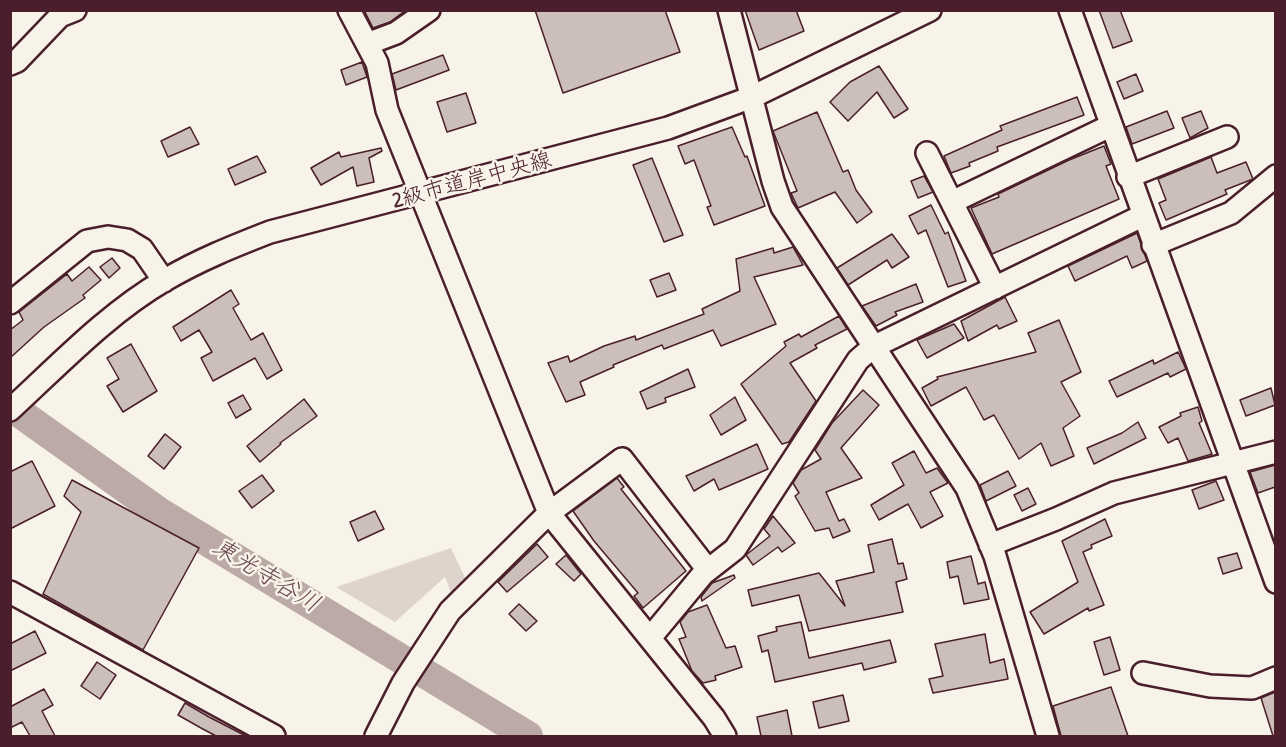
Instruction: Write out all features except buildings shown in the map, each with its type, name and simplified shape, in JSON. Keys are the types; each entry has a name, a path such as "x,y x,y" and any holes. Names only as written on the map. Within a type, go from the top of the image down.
{"street":[{"path":"10,63 17,61 60,16 75,10"},
{"path":"349,10 377,63 387,110 549,513 714,718 725,736"},
{"path":"367,44 396,33 429,10"},
{"path":"729,10 773,181 782,207 967,488 990,545 1048,736"},
{"name":"2級市道岸中央線","path":"10,410 111,319 164,281 218,252 270,232 668,128 752,97 930,10"},
{"path":"1070,10 1275,582"},
{"path":"952,202 1110,126"},
{"path":"1128,177 1227,137"},
{"path":"927,153 995,288"},
{"path":"1153,245 1231,213 1275,177"},
{"path":"650,638 708,570 735,549 858,360 873,347 1142,216"},
{"path":"10,303 87,241 108,237 128,240 142,249 164,281"},
{"path":"990,545 1114,493 1233,465 1275,452"},
{"path":"376,736 403,683 450,610 549,513 622,459 708,570"},
{"path":"10,592 274,736"},
{"path":"1143,673 1210,686 1252,688 1275,678"}],"shaded area":[{"path":"451,548 467,582 452,595 445,577 395,622 336,587"}],"waterway":[{"name":"東光寺谷川","path":"10,406 159,512 528,736"}]}
